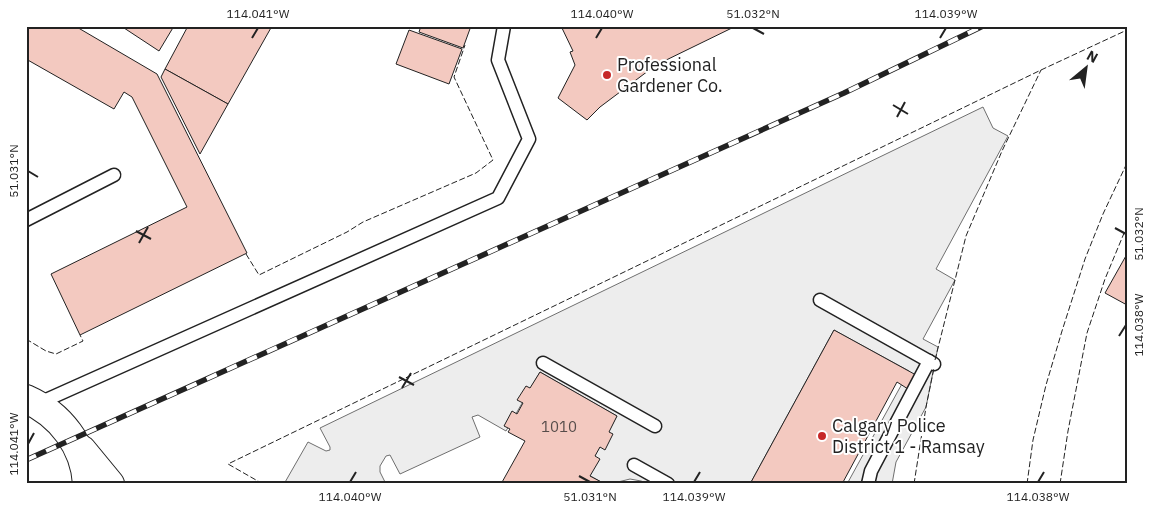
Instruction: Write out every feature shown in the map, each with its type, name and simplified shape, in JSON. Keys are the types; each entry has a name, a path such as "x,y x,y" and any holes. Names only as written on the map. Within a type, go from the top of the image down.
{"street":[{"path":"32,402 48,411 65,427 110,484"},
{"path":"74,439 86,472 87,484"}],"lane":[{"path":"32,402 498,198 529,139 498,60 504,26"},
{"path":"26,220 114,175"},
{"path":"820,300 932,363 871,471 868,484"},
{"path":"542,363 655,426"},
{"path":"634,464 668,484"}],"shaded area":[{"path":"983,107 993,128 1008,136 936,269 955,280 923,339 938,347 926,407 896,462 892,484 847,484 909,371 834,330 750,484 650,484 630,479 615,484 605,484 585,473 617,416 540,372 506,431 478,415 472,417 480,437 400,474 390,455 386,456 380,466 380,472 386,484 284,484 308,442 326,451 330,450 320,428"}],"building":[{"path":"26,26 75,26 157,74 247,253 80,335 51,274 187,207 132,97 124,92 114,109 26,59"},
{"path":"121,26 174,26 159,51"},
{"path":"188,26 272,26 228,104 165,69"},
{"path":"421,26 471,26 463,48 419,32"},
{"name":"Professional Gardener Co.","path":"561,26 736,26 656,65 600,107 587,120 558,98 575,65 570,52 573,51"},
{"path":"409,30 462,49 449,84 396,64"},
{"path":"165,69 228,104 200,154 161,77"},
{"path":"1127,254 1127,305 1105,293"},
{"name":"Calgary Police District 1 - Ramsay","path":"834,330 916,375 908,389 897,382 842,484 750,484"},
{"path":"540,372 617,416 609,432 613,434 605,450 600,447 595,456 600,459 590,476 605,484 501,484 525,441 508,432 510,429 504,426 512,411 517,414 523,403 517,400 526,386 530,388"}],"railway":[{"path":"26,460 844,93 983,26"}],"fence":[{"path":"263,484 228,464 1127,30"},
{"path":"246,254 259,275 347,232 363,222 476,173 493,160 454,77 465,45"},
{"path":"935,360 966,236 1002,151 1041,70"},
{"path":"1027,484 1033,440 1046,385 1062,331 1085,259 1103,214 1127,163"},
{"path":"1060,484 1087,333 1105,279 1127,226"},
{"path":"26,339 46,351 56,354 83,341 80,335"},
{"path":"914,484 934,368"}],"place":[{"name":"Professional Gardener Co.","path":"607,75"},
{"name":"Calgary Police District 1 - Ramsay","path":"822,436"}]}
